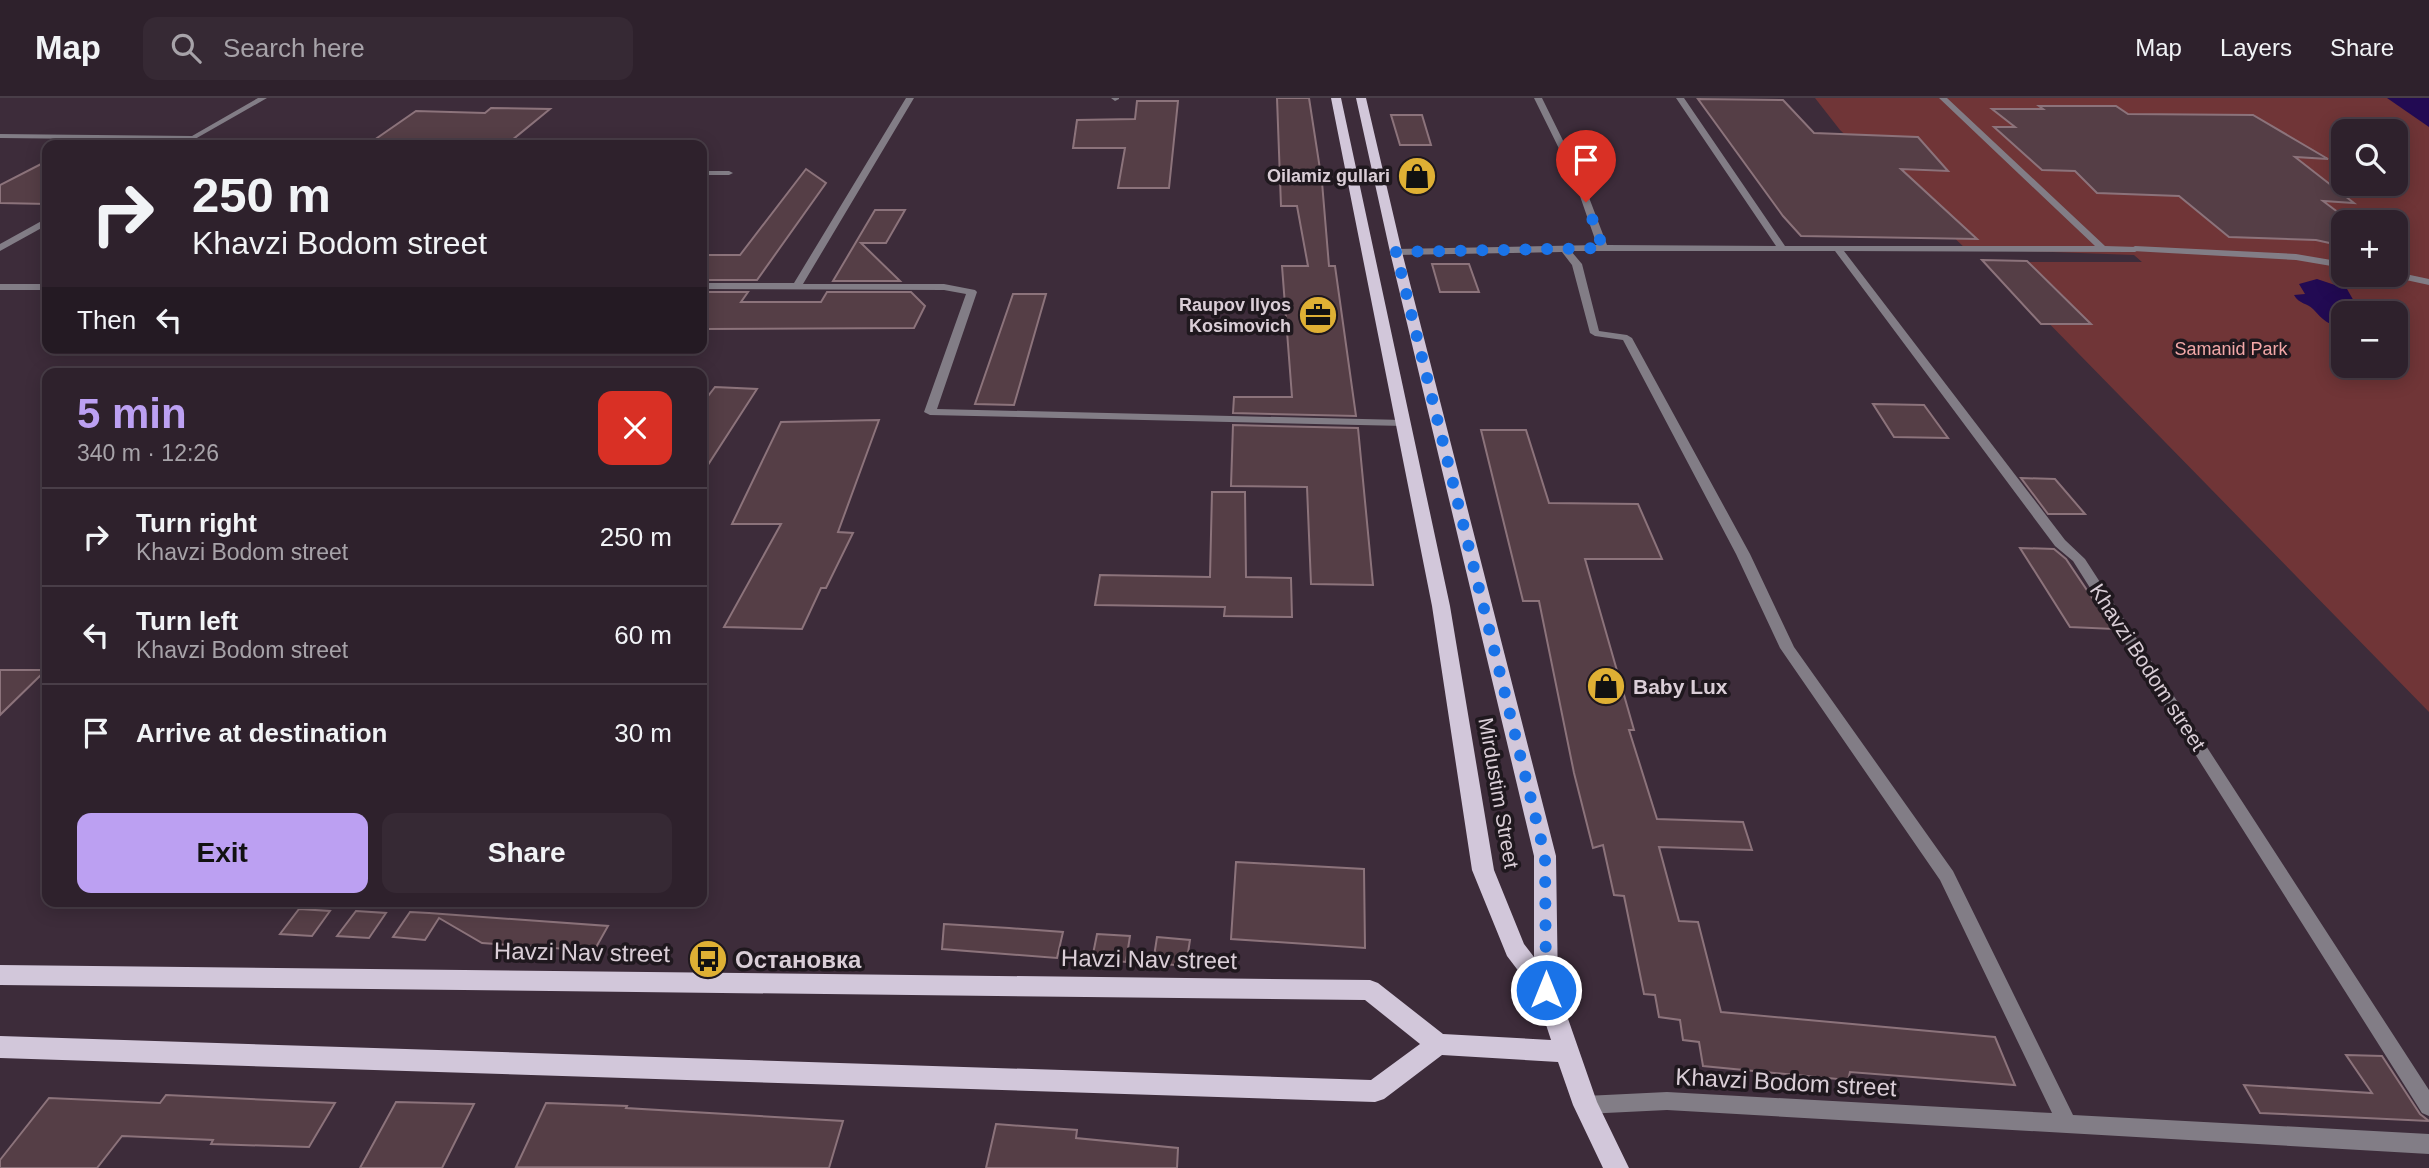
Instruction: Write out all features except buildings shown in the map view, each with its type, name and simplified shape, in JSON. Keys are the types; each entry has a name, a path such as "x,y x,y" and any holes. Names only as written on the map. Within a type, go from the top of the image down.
{"main road":[{"name":"Mirdustim Street","path":"1336,98 1441,606 1483,870 1515,949 1546,990"},
{"name":"Mirdustim Street","path":"1362,98 1396,252 1545,856 1546,990 1566,1052"},
{"name":"Havzi Nav street","path":"0,975 1370,990 1438,1044"},
{"path":"0,1046 1375,1091 1438,1044 1566,1052 1585,1105 1616,1168"}],"street":[{"path":"190,140 263,98"},
{"path":"797,286 910,98"},
{"path":"1538,98 1578,179 1603,248"},
{"path":"1680,98 1782,248"},
{"path":"1943,98 2101,247"},
{"path":"0,136 194,138"},
{"path":"707,173 729,173"},
{"path":"0,248 42,224"},
{"path":"1396,252 1566,251 1603,248 2101,247 2296,257 2331,263"},
{"name":"Khavzi Bodom street","path":"1838,249 2060,543 2078,559 2220,779 2250,833 2429,1107"},
{"path":"1566,251 1577,264 1595,333 1627,338 1743,554 1787,648 1947,876 2067,1123"},
{"path":"2408,278 2429,282"},
{"path":"707,286 944,287 972,292 930,412 1404,423"},
{"path":"0,287 42,287"},
{"name":"Khavzi Bodom street","path":"1585,1105 1667,1101 2429,1144"}],"green space":[{"name":"Samanid Park","path":"1815,98 2429,98 2429,712 1989,262 2142,262 2134,255 1966,249 1840,130"}],"shaded area":[{"path":"2387,98 2429,98 2429,127"},
{"path":"2317,279 2331,284 2331,287 2347,289 2354,301 2331,301 2330,324 2294,295 2305,294 2299,284"}],"place":[{"name":"Oilamiz gullari","path":"1417,176"},
{"name":"Raupov Ilyos Kosimovich","path":"1318,315"},
{"name":"Baby Lux","path":"1606,686"},
{"name":"Остановка","path":"708,959"}],"route":[{"path":"1546,990 1545,856 1396,252 1566,251 1603,248 1586,202"}]}
